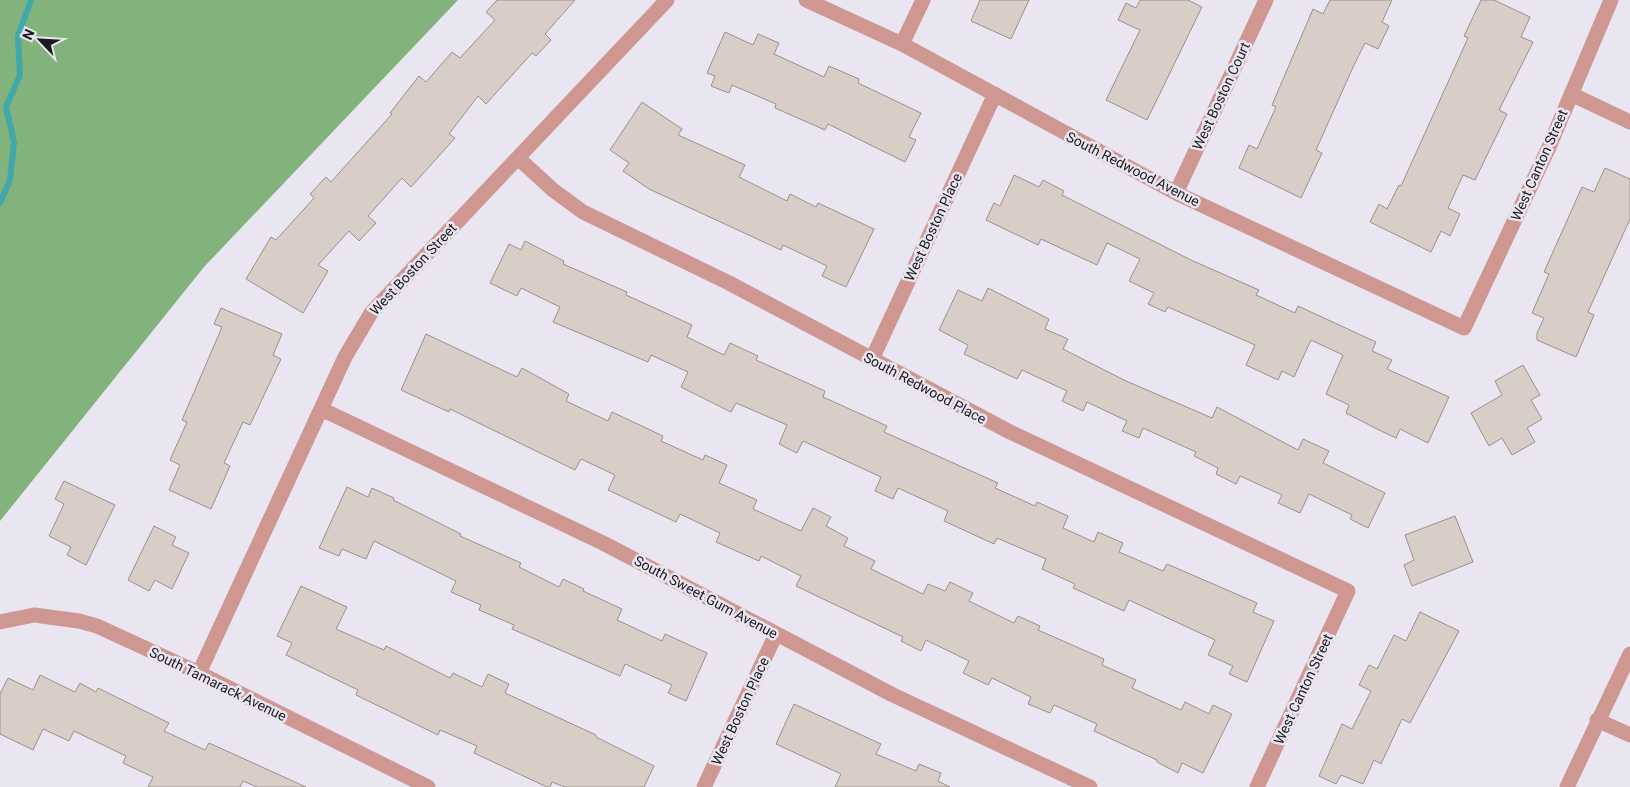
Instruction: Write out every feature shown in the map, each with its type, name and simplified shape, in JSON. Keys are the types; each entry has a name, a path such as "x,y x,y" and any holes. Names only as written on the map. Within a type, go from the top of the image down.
{"street":[{"name":"West Boston Street","path":"199,673 345,357 370,313 667,0"},
{"name":"South Redwood Avenue","path":"806,0 902,44 1176,193 1464,328"},
{"path":"902,44 923,0"},
{"name":"West Boston Court","path":"1176,193 1266,0"},
{"name":"West Canton Street","path":"1464,328 1549,147 1611,0"},
{"name":"West Boston Place","path":"872,360 995,94"},
{"path":"1571,94 1630,122"},
{"name":"South Redwood Place","path":"518,158 553,190 583,212 729,283 1018,436 1348,591"},
{"name":"South Sweet Gum Avenue","path":"321,409 603,543 893,695 1090,787"},
{"name":"West Canton Street","path":"1257,787 1348,591"},
{"name":"South Tamarack Avenue","path":"0,622 34,615 79,621 97,626 199,673 428,787"},
{"name":"West Boston Place","path":"704,787 776,634"},
{"path":"1567,787 1597,720 1630,654"},
{"path":"1597,720 1630,735"}],"green space":[{"path":"0,0 458,0 204,267 0,521"}],"building":[{"path":"497,0 575,0 545,34 551,40 536,56 532,53 486,104 478,96 449,134 455,138 411,187 402,178 368,216 376,223 359,241 349,231 318,265 328,271 303,313 246,279 271,237 276,240 314,198 310,194 326,177 331,182 392,114 390,113 419,76 426,82 452,52 460,58 495,20 486,12"},
{"path":"980,0 1029,0 1011,39 971,21"},
{"path":"1140,0 1188,0 1202,7 1147,120 1106,100 1140,30 1118,20 1126,3 1136,8"},
{"path":"1330,0 1392,0 1382,22 1389,26 1378,49 1365,43 1316,150 1322,153 1301,198 1239,168 1249,145 1257,149 1276,107 1272,105 1313,9 1323,14"},
{"path":"1481,0 1494,0 1530,17 1521,37 1533,42 1499,110 1507,114 1475,180 1463,175 1448,208 1460,214 1450,236 1441,231 1431,252 1370,222 1379,204 1387,209 1399,185 1401,186 1468,38 1464,36"},
{"path":"725,32 753,45 758,34 779,43 774,54 824,77 829,66 859,79 858,83 921,113 909,137 916,140 905,162 828,124 825,130 775,108 776,104 732,85 729,93 711,86 715,76 707,73"},
{"path":"642,102 682,129 678,135 745,165 739,177 787,201 790,194 816,207 818,203 874,229 846,287 822,276 827,266 783,245 781,250 649,189 623,171 629,163 610,150"},
{"path":"1605,168 1630,179 1630,219 1588,312 1594,315 1576,357 1537,340 1537,333 1544,318 1532,313 1549,274 1544,272 1582,187 1594,192"},
{"path":"1014,175 1039,187 1043,180 1064,191 1062,195 1191,260 1259,290 1256,295 1295,313 1298,306 1376,342 1372,351 1392,360 1387,369 1449,397 1428,443 1400,429 1396,438 1379,430 1346,413 1349,405 1326,394 1343,355 1311,340 1294,377 1282,371 1278,380 1246,365 1255,345 1168,307 1165,312 1148,304 1154,293 1129,281 1140,259 1107,243 1097,265 1041,239 1038,245 986,220 994,203 1000,206"},
{"path":"525,241 564,261 563,264 627,292 626,295 692,325 687,337 724,355 730,343 758,356 756,360 825,391 823,397 887,426 884,432 998,483 995,488 1035,506 1037,502 1068,516 1063,528 1094,542 1098,532 1123,543 1119,552 1163,571 1167,564 1257,603 1253,612 1274,621 1247,682 1229,674 1233,666 1208,655 1215,640 1129,600 1124,611 1073,588 1075,584 1042,569 1046,559 997,538 994,544 944,521 948,511 898,488 893,499 875,491 881,477 803,441 797,453 779,444 787,425 736,403 731,412 681,387 688,372 651,355 648,362 553,322 560,307 521,288 517,296 490,283 509,244 521,250"},
{"path":"988,288 1049,319 1045,329 1068,339 1063,349 1126,381 1212,418 1217,407 1298,450 1303,439 1329,451 1323,463 1385,493 1368,528 1350,519 1352,515 1309,494 1300,513 1278,503 1282,495 1240,476 1236,484 1216,474 1218,468 1194,456 1196,452 1143,428 1139,438 1122,431 1127,421 1087,402 1083,411 1062,401 1067,391 1022,370 1017,379 964,354 968,345 939,330 958,290 982,301"},
{"path":"221,308 282,334 273,355 281,359 250,425 243,422 224,463 230,466 211,509 169,490 180,465 170,460 187,422 182,420 222,327 214,324"},
{"path":"426,334 517,377 522,368 569,394 566,401 608,421 612,412 663,436 661,441 703,460 705,455 727,465 719,483 757,500 753,509 801,531 813,508 831,517 826,526 848,538 844,546 875,561 871,569 923,594 928,584 945,591 950,582 973,593 969,601 1014,623 1018,616 1040,626 1038,630 1104,659 1102,665 1136,680 1132,688 1181,710 1185,702 1209,714 1213,705 1232,714 1203,773 1182,763 1178,773 1157,762 1157,760 1094,731 1097,724 1054,705 1050,713 1028,704 1031,697 992,678 988,685 963,673 969,661 926,640 921,651 901,641 903,637 796,586 801,576 761,556 759,561 716,542 720,533 680,514 676,522 608,490 615,475 581,459 575,470 450,409 449,412 401,390"},
{"path":"1523,365 1540,395 1531,400 1542,419 1527,428 1535,442 1512,455 1502,438 1489,446 1471,413 1502,395 1495,381"},
{"path":"64,481 115,505 86,565 67,555 71,547 49,536 64,504 55,499"},
{"path":"347,487 368,497 372,488 394,498 393,500 461,534 460,536 521,563 519,567 559,587 563,579 584,589 583,591 622,609 617,620 662,641 665,634 707,653 686,701 668,693 672,685 625,664 620,676 512,629 514,625 479,610 481,605 451,592 456,581 374,541 366,559 342,549 339,556 319,548"},
{"path":"1455,516 1473,562 1412,586 1404,565 1414,560 1405,535"},
{"path":"154,526 176,537 172,545 189,553 172,589 155,580 149,591 128,580"},
{"path":"301,586 347,607 336,629 384,650 386,646 450,678 453,673 482,687 488,674 509,684 505,693 596,735 596,737 654,766 644,787 565,787 552,782 550,787 547,787 474,753 477,746 440,730 438,735 356,695 358,690 286,655 292,643 277,636"},
{"path":"1420,612 1459,631 1410,723 1402,719 1381,764 1374,760 1363,784 1341,775 1336,784 1319,776 1342,724 1352,729 1371,691 1359,685 1369,665 1377,669 1394,635 1406,641"},
{"path":"40,675 75,692 80,683 96,692 98,688 169,723 164,731 205,750 209,743 306,787 257,787 243,781 240,787 148,787 153,777 123,763 126,756 74,731 69,741 43,729 33,750 0,734 0,694 8,678 33,690"},
{"path":"794,704 881,744 876,754 916,771 919,764 941,773 938,781 950,787 835,787 841,774 776,744"}],"waterway":[{"path":"0,203 10,180 14,142 6,107 20,75 18,36 31,0"}]}
